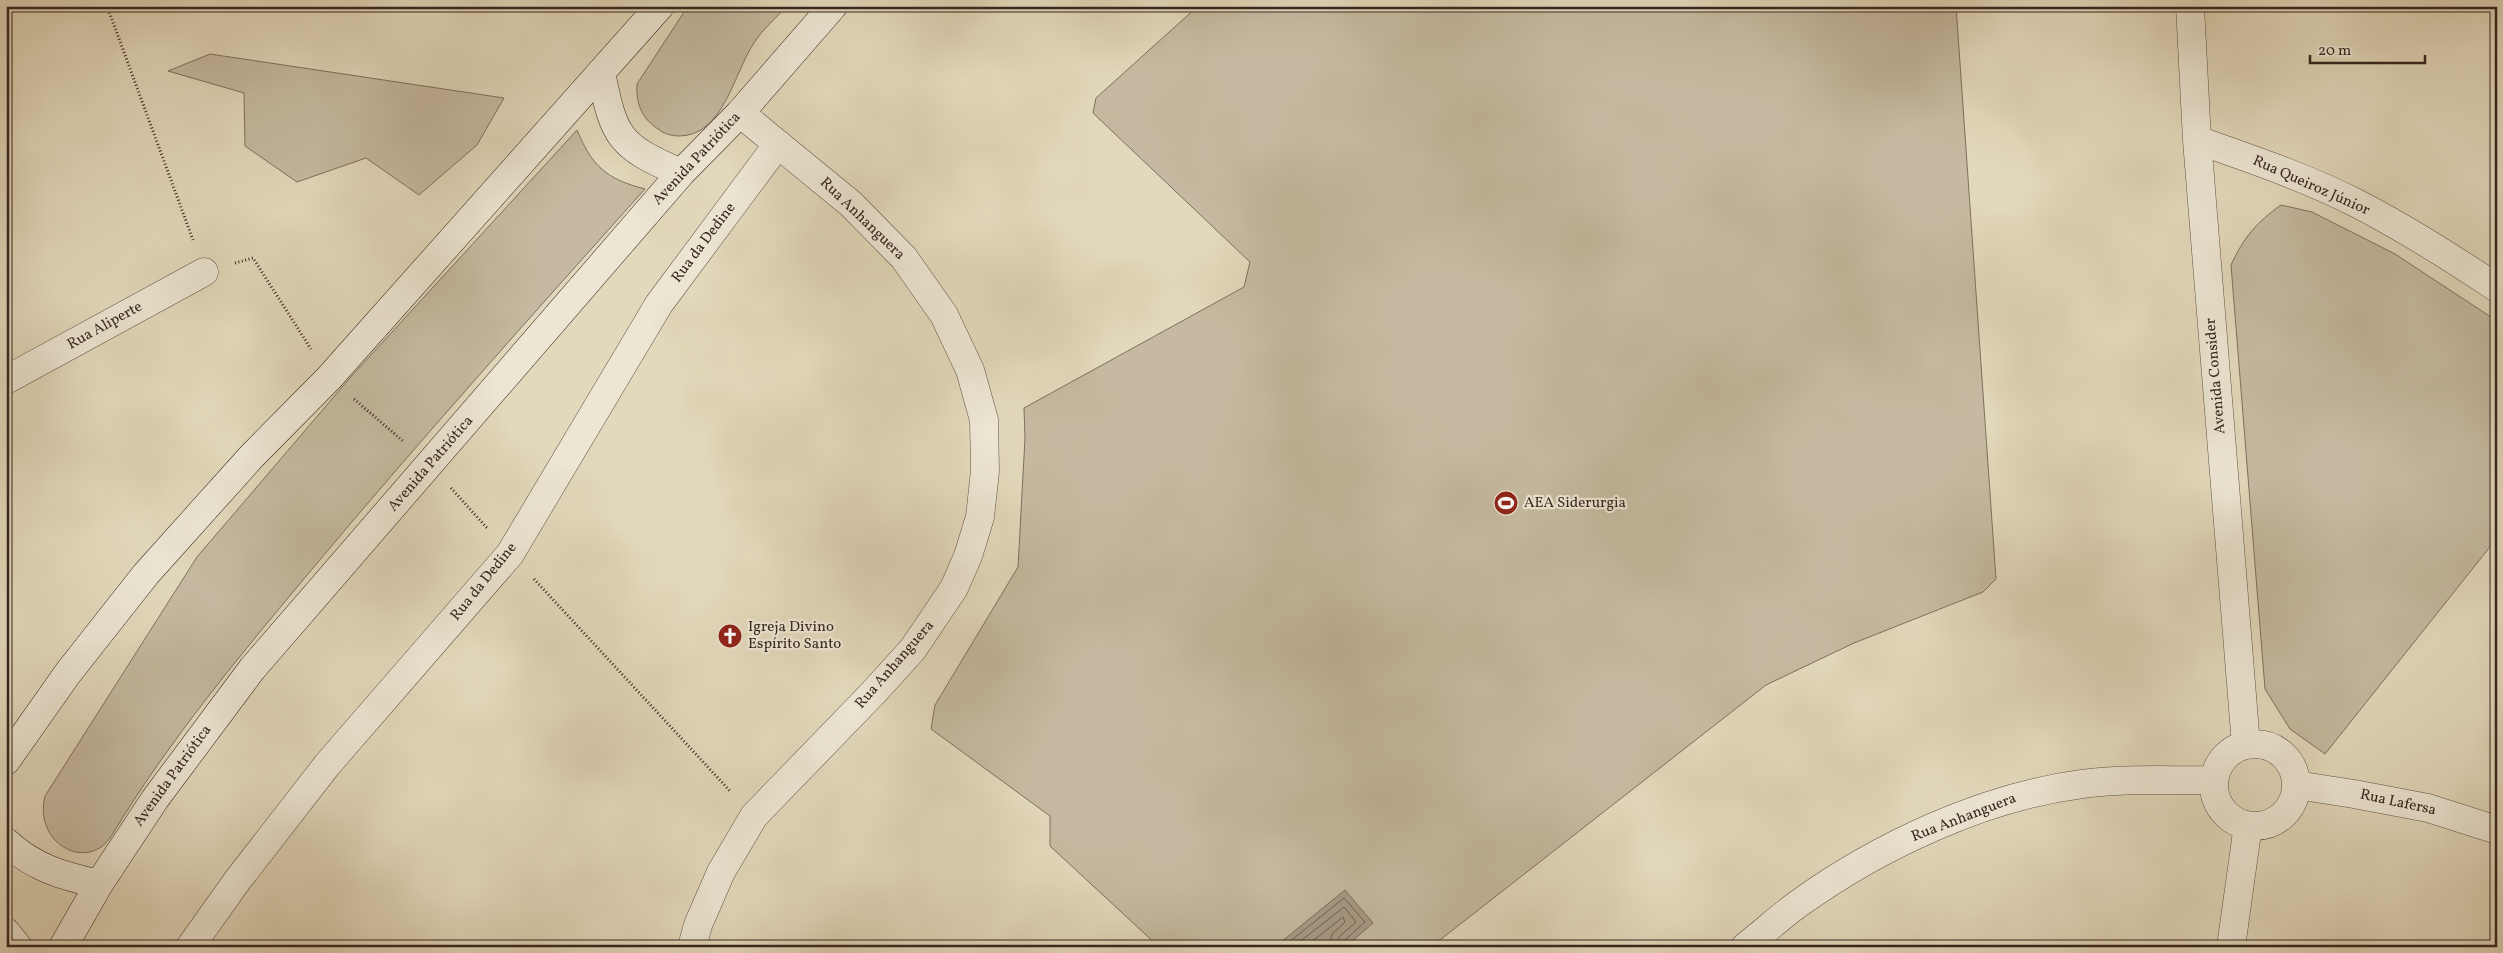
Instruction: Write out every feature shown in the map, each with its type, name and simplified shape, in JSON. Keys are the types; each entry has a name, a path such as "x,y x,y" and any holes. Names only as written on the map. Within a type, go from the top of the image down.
{"street":[{"path":"6,761 68,673 146,574 251,457 329,378 660,6"},
{"name":"Avenida Patriótica","path":"63,947 99,884 154,799 252,669 681,173 740,113 833,6"},
{"name":"Avenida Consider","path":"2190,6 2197,140 2246,744"},
{"path":"601,72 610,114 618,133 638,153 681,173"},
{"name":"Rua Anhanguera","path":"692,947 698,925 721,872 754,816 874,692 913,649 935,619 954,588 968,556 980,517 985,471 984,420 970,370 944,315 904,258 851,204 740,113"},
{"name":"Rua Queiroz Júnior","path":"2197,140 2280,169 2357,203 2464,266 2497,288"},
{"name":"Rua da Dedine","path":"190,947 237,881 327,765 510,554 659,304 778,144"},
{"name":"Rua Aliperte","path":"6,380 204,272"},
{"path":"2246,744 2264,744 2281,753 2293,768 2296,785 2290,808 2282,816 2266,824 2248,825 2232,818 2220,806 2214,789 2216,771 2224,757 2246,744"},
{"name":"Rua Anhanguera","path":"1745,947 1799,904 1889,848 1977,810 2036,792 2083,783 2214,780"},
{"name":"Rua Lafersa","path":"2296,785 2428,808 2497,830"},
{"path":"2231,947 2248,825"},
{"path":"6,842 46,870 99,884"},
{"path":"6,932 18,947"}],"path":[{"path":"107,6 204,272 253,258 329,378 430,465 510,554 754,816"}],"shaded area":[{"path":"688,6 787,6 757,38 726,100 707,126 694,133 676,136 663,132 647,120 637,98 637,84"},
{"name":"AEA Siderurgia","path":"1198,6 1956,6 1996,579 1983,592 1854,643 1766,685 1431,947 1159,947 1050,846 1050,816 931,729 935,705 1018,567 1025,438 1024,408 1244,287 1250,262 1093,113 1096,98"},
{"path":"210,54 504,98 477,145 419,195 366,158 297,182 245,146 244,93 168,71"},
{"path":"577,130 588,153 602,169 620,181 645,189 436,424 260,632 157,765 112,835 102,846 90,852 78,852 65,848 55,840 47,828 43,813 45,796 197,557 349,379"},
{"path":"2281,205 2312,212 2395,254 2497,321 2497,538 2325,754 2290,729 2265,689 2231,265 2252,231 2264,218"}],"water":[{"path":"1345,890 1373,923 1345,947 1275,947"}],"place":[{"name":"AEA Siderurgia","path":"1506,503"},
{"name":"Igreja Divino Espírito Santo","path":"730,636"}]}
